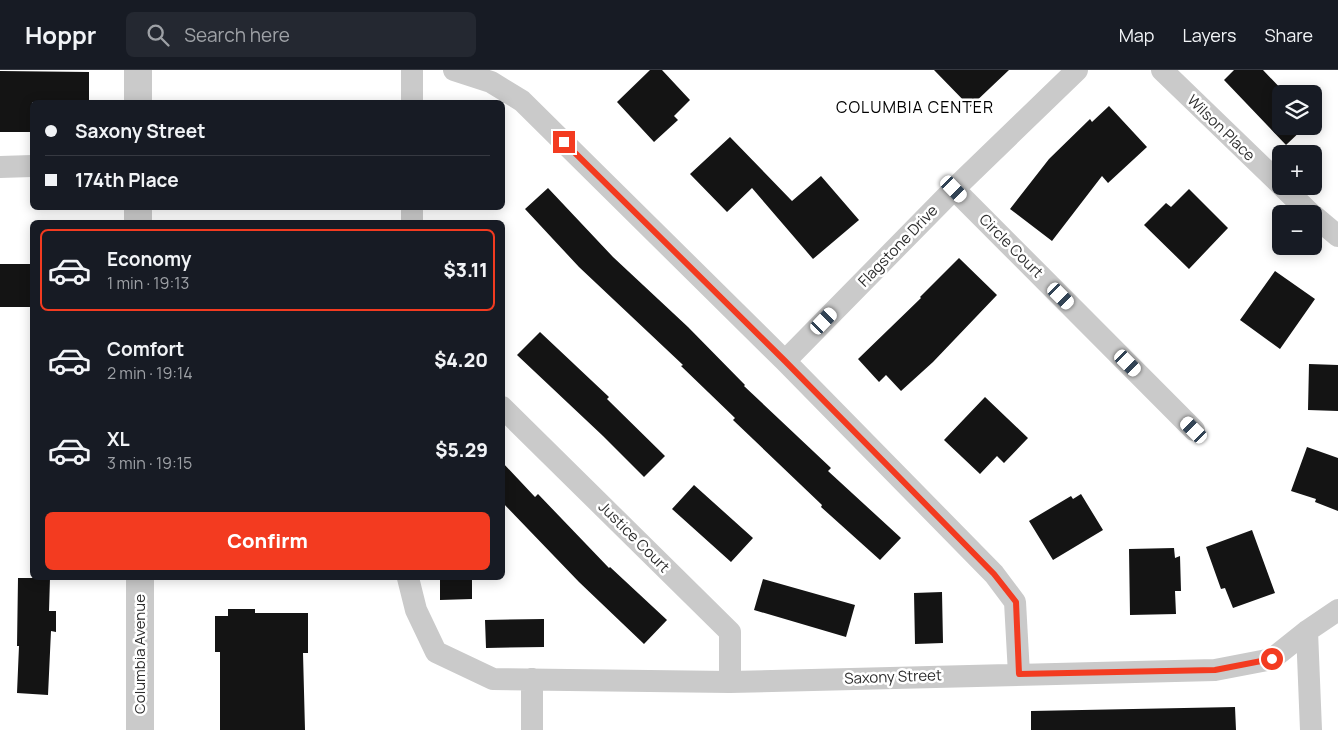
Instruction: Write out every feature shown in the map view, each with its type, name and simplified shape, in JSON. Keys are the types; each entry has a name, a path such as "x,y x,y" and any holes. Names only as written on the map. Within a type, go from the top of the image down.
{"street":[{"path":"138,70 138,100"},
{"path":"412,70 412,100"},
{"path":"454,70 491,82 522,101 785,361 994,574 1016,602 1019,674"},
{"name":"Flagstone Drive","path":"785,361 954,189 1077,70"},
{"name":"Wilson Place","path":"1162,70 1272,176"},
{"path":"0,167 30,166"},
{"name":"Circle Court","path":"954,189 1194,430"},
{"name":"Wilson Place","path":"1291,195 1302,205"},
{"name":"Wilson Place","path":"1322,223 1338,236"},
{"name":"Justice Court","path":"505,411 730,632 730,682"},
{"name":"Columbia Avenue","path":"140,580 140,730"},
{"name":"Saxony Street","path":"408,580 416,610 436,652 493,679 730,682 1215,670 1272,659 1338,610"},
{"path":"1308,631 1311,730"},
{"path":"532,679 532,730"}],"building":[{"path":"650,70 662,70 690,100 674,116 678,120 654,142 617,102"},
{"path":"934,70 1009,70 970,107"},
{"path":"1234,70 1263,70 1277,85 1272,85 1272,130 1224,80"},
{"path":"0,71 89,72 89,100 30,100 30,132 0,132"},
{"path":"1109,106 1147,147 1108,183 1102,176 1052,241 1010,209 1049,159 1090,119 1092,122"},
{"path":"1276,135 1297,135 1286,145"},
{"path":"730,137 792,201 821,176 859,220 813,259 752,188 727,212 690,174"},
{"path":"548,188 613,257 688,327 744,386 831,468 828,471 901,538 880,560 821,507 822,505 733,420 735,418 681,366 683,365 579,267 525,209"},
{"path":"1189,189 1228,228 1189,269 1144,225 1166,203 1171,207"},
{"path":"959,258 997,295 933,362 901,391 886,375 879,382 858,359"},
{"path":"0,264 30,264 30,307 0,307"},
{"path":"1275,271 1315,299 1280,349 1240,320"},
{"path":"540,332 609,397 607,399 665,456 644,477 517,355"},
{"path":"1309,364 1338,365 1338,411 1308,410"},
{"path":"985,397 1028,438 1004,463 997,456 980,474 944,440"},
{"path":"1307,447 1338,458 1338,511 1315,502 1316,499 1291,491"},
{"path":"505,465 535,497 538,494 609,568 667,620 644,644 579,582 505,505"},
{"path":"694,485 753,538 731,562 672,509"},
{"path":"1081,494 1103,530 1053,560 1029,521 1071,496 1073,499"},
{"path":"1252,530 1275,593 1233,608 1225,588 1221,589 1206,547"},
{"path":"1174,548 1175,558 1180,556 1181,591 1175,591 1176,614 1130,615 1129,549"},
{"path":"18,578 50,580 49,611 56,611 56,632 51,631 48,695 17,693 19,646 17,646"},
{"path":"763,579 855,605 846,637 754,610"},
{"path":"440,580 472,580 472,599 440,600"},
{"path":"942,592 943,643 915,644 914,593"},
{"path":"228,609 255,609 255,613 308,613 308,653 303,653 305,730 220,730 220,652 215,652 215,616 228,616"},
{"path":"544,619 544,647 486,648 485,620"},
{"path":"1235,707 1236,730 1031,730 1031,711"}],"district":[{"name":"COLUMBIA CENTER","path":"915,107"}],"route":[{"path":"564,142 785,361 994,574 1016,602 1019,674 1215,670 1272,659"}]}
